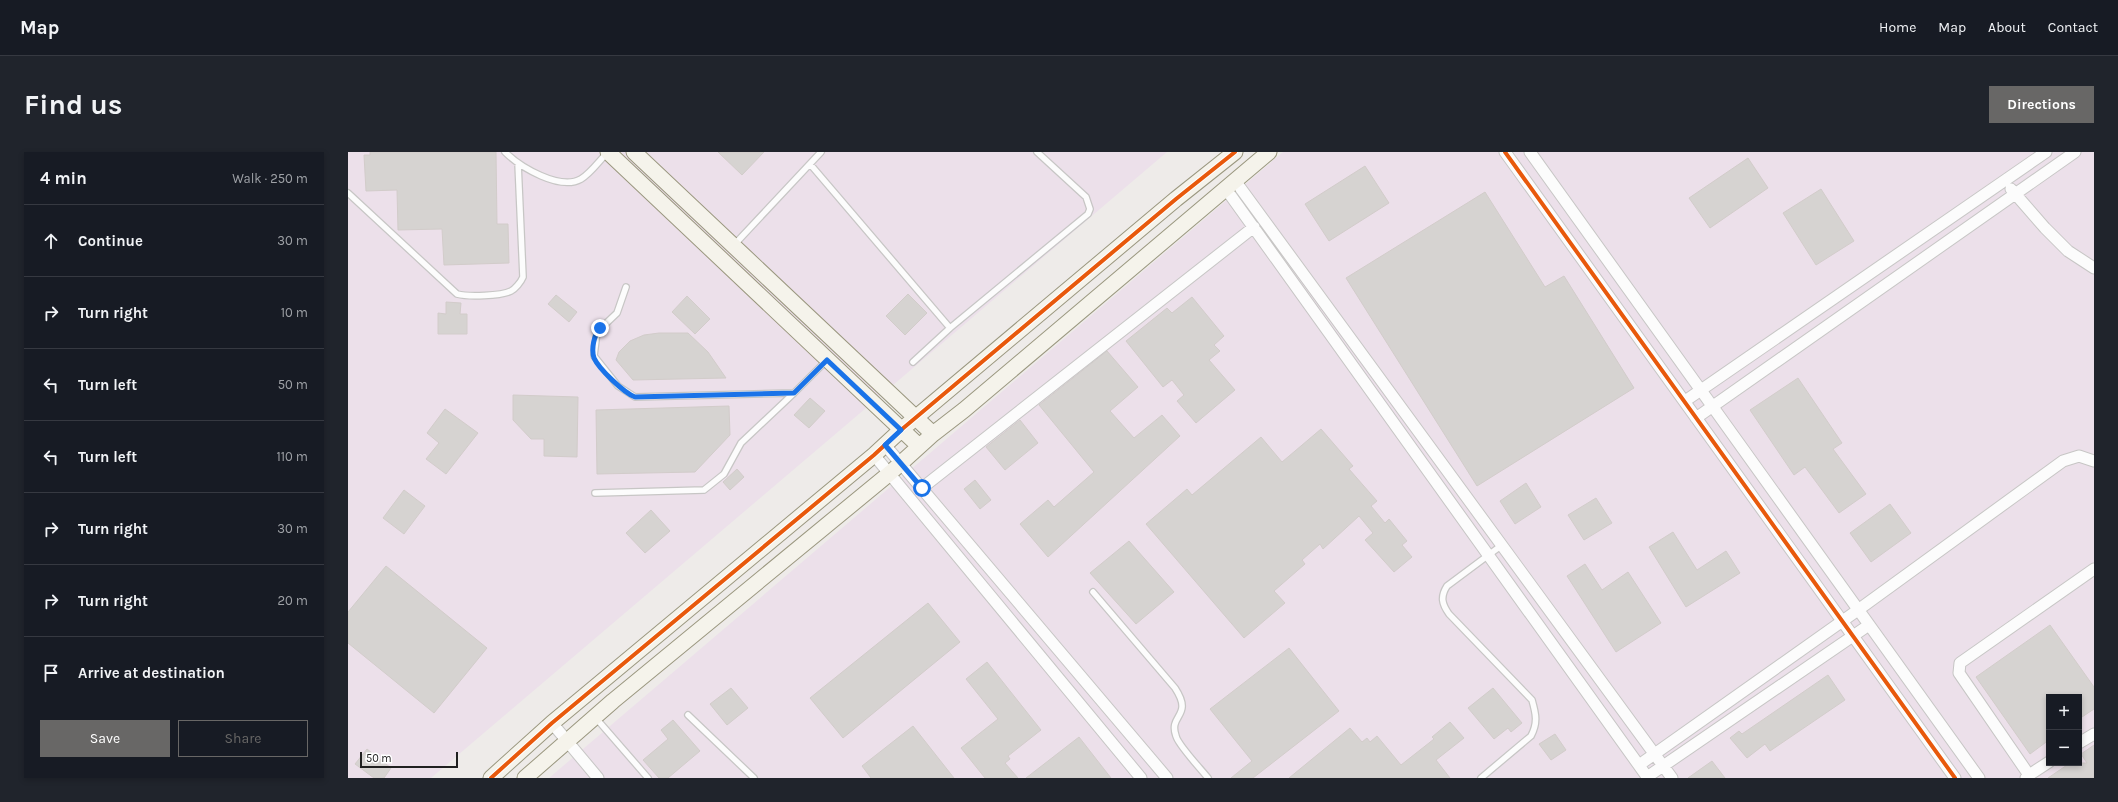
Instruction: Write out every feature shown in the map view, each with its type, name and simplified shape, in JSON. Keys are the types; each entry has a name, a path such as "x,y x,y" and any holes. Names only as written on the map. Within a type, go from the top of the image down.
{"street":[{"path":"608,152 919,446"},
{"path":"634,152 933,434"},
{"path":"492,778 552,723 880,450 901,430 1234,152"},
{"path":"526,778 595,717 902,463 933,434 1231,186 1269,152"},
{"path":"1505,152 1955,778"},
{"path":"1530,152 1979,778"},
{"path":"1685,401 2046,152"},
{"path":"1696,418 2075,152"},
{"path":"2003,182 2045,228 2064,246 2094,268"},
{"path":"1231,186 1254,227 1648,777 1869,625"},
{"path":"1231,186 1502,545 1672,778"},
{"path":"922,488 1254,227"},
{"path":"880,450 902,463 1167,778"},
{"path":"880,450 890,473 1141,778"},
{"path":"1639,765 1843,621 2063,461 2079,456 2094,461"},
{"path":"2046,764 2027,776 1959,673 1960,663 2094,569"},
{"path":"552,723 598,778"},
{"path":"2082,741 2094,734"}],"lane":[{"path":"505,152 518,163 546,177 568,183 584,176 608,152"},
{"path":"733,246 821,152"},
{"path":"913,362 950,328 1088,214 1090,208 1086,197 1037,152"},
{"path":"348,193 457,294 469,296 507,292 513,290 523,277 518,163"},
{"path":"810,164 950,328"},
{"path":"626,287 618,313 597,332 594,351 595,359 626,393 635,397 794,393"},
{"path":"595,493 704,490 724,474 741,443 827,360"},
{"path":"1481,778 1531,736 1536,727 1536,714 1532,700 1443,605 1442,594 1447,586 1502,545"},
{"path":"1093,592 1175,688 1182,699 1184,707 1174,728 1176,737 1208,778"},
{"path":"688,714 754,778"},
{"path":"595,717 648,778"}],"shaded area":[{"path":"348,152 1167,152 431,778 348,778"},
{"path":"1283,152 2094,152 2094,778 549,778"}],"building":[{"path":"370,152 496,152 497,224 508,224 509,263 444,265 442,229 398,230 397,190 366,191 364,155 370,155"},
{"path":"718,152 764,152 742,175"},
{"path":"1748,158 1768,188 1710,228 1689,198"},
{"path":"1365,166 1389,203 1329,241 1305,204"},
{"path":"1821,189 1854,241 1816,265 1783,213"},
{"path":"1485,192 1545,287 1564,276 1634,388 1477,486 1346,278"},
{"path":"908,294 927,313 905,335 886,316"},
{"path":"556,295 577,312 569,322 548,304"},
{"path":"687,296 710,319 695,334 672,312"},
{"path":"1192,297 1224,336 1214,345 1220,351 1209,360 1235,390 1196,423 1177,401 1184,395 1172,380 1163,387 1126,341 1167,308 1172,313"},
{"path":"446,302 461,303 460,314 467,314 467,334 438,334 438,313 446,314"},
{"path":"659,333 688,333 708,352 726,378 633,380 616,360 619,352 630,341 644,335"},
{"path":"1107,351 1138,387 1110,411 1134,438 1162,415 1180,436 1048,557 1020,524 1048,500 1054,507 1094,472 1039,405"},
{"path":"1798,378 1842,443 1833,449 1866,494 1839,513 1805,467 1794,475 1750,410"},
{"path":"513,395 578,397 577,457 544,456 544,439 531,439 513,420"},
{"path":"810,398 825,411 809,428 794,415"},
{"path":"729,406 730,435 695,472 597,474 596,410"},
{"path":"445,409 478,433 446,474 426,459 439,443 427,433"},
{"path":"1020,420 1038,443 1005,470 986,447"},
{"path":"1321,429 1353,466 1349,469 1377,501 1371,506 1385,523 1389,519 1407,541 1402,545 1412,557 1394,572 1365,540 1373,533 1359,516 1323,549 1320,544 1302,560 1305,564 1274,591 1285,603 1244,638 1146,524 1187,489 1192,495 1261,437 1282,462"},
{"path":"737,469 744,477 730,490 723,482"},
{"path":"975,480 991,500 980,509 964,489"},
{"path":"1526,483 1541,507 1515,524 1500,501"},
{"path":"404,490 425,506 404,534 383,518"},
{"path":"1596,498 1612,523 1584,540 1568,515"},
{"path":"1890,504 1911,533 1871,562 1850,533"},
{"path":"651,510 670,531 645,553 626,533"},
{"path":"1673,532 1697,570 1726,551 1740,573 1686,607 1649,547"},
{"path":"1129,541 1174,592 1136,624 1090,573"},
{"path":"1585,564 1602,590 1628,572 1661,623 1616,652 1567,576"},
{"path":"386,566 487,648 434,713 348,643 348,612"},
{"path":"928,603 960,642 843,738 810,698"},
{"path":"2050,625 2094,687 2094,709 2082,717 2082,694 2046,694 2046,742 2030,754 1976,677"},
{"path":"1289,648 1339,711 1253,778 1231,778 1252,761 1210,709"},
{"path":"987,662 1041,730 1008,756 1010,759 1005,763 1018,778 985,778 961,748 998,719 966,679"},
{"path":"1828,675 1845,700 1770,751 1765,744 1747,758 1730,738 1739,731 1742,734"},
{"path":"731,688 748,708 727,725 710,704"},
{"path":"1493,688 1522,723 1511,732 1508,728 1494,739 1468,708"},
{"path":"673,720 700,751 668,778 659,778 643,760 668,739 661,730"},
{"path":"1450,722 1464,738 1436,760 1450,778 1289,778 1350,728 1362,742 1367,738 1370,742 1377,736 1401,765 1434,739 1432,737"},
{"path":"913,726 954,778 871,778 862,766"},
{"path":"1555,734 1566,750 1551,760 1539,744"},
{"path":"1079,737 1111,778 1026,778"},
{"path":"2094,745 2094,778 2048,778 2066,766 2082,766 2082,763 2087,763 2082,753"},
{"path":"367,749 391,768 384,778 374,778 355,764"},
{"path":"1712,761 1725,778 1688,778"}],"cycle path":[{"path":"491,778 552,723 874,455 901,430 1176,199 1235,152"},
{"path":"1505,152 1955,778"}],"route":[{"path":"600,328 594,341 595,359 618,386 626,393 635,397 794,393 827,360 901,430 885,445 922,488"}]}
